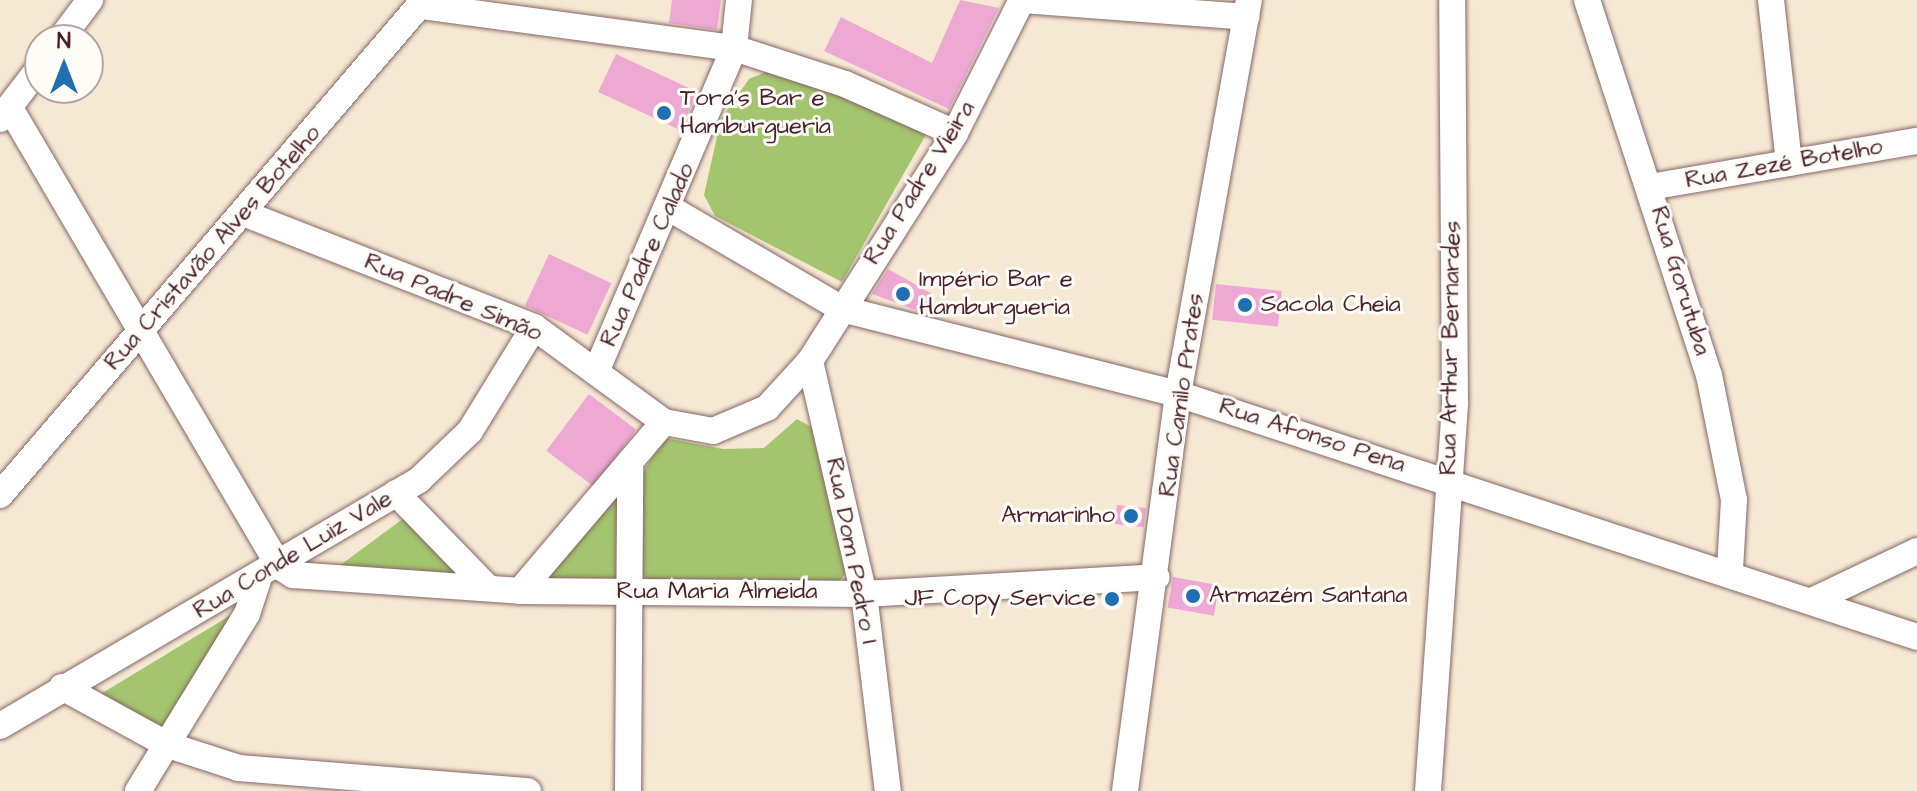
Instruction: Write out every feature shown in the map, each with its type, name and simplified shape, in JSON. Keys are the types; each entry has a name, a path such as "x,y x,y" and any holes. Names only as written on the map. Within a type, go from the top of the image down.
{"street":[{"path":"72,24 90,0"},
{"name":"Rua Padre Calado","path":"596,372 671,209 734,48 739,0"},
{"path":"1022,0 1247,8"},
{"name":"Rua Padre Vieira","path":"810,361 955,133 1022,0"},
{"name":"Rua Arthur Bernardes","path":"1428,791 1449,479 1452,0"},
{"name":"Rua Gorutuba","path":"1587,0 1696,329 1730,469 1730,570"},
{"path":"1768,2 1789,163"},
{"path":"423,3 734,48 845,84 955,133"},
{"name":"Rua Cristavão Alves Botelho","path":"3,486 142,331 423,3"},
{"name":"Rua Camilo Prates","path":"1125,791 1157,577 1178,394 1247,8"},
{"path":"24,88 5,114 142,331 268,574 247,614 138,791"},
{"name":"Rua Zezé Botelho","path":"1650,187 1917,141"},
{"name":"Rua Afonso Pena","path":"671,209 842,309 1178,394 1730,570 1917,637"},
{"name":"Rua Padre Simão","path":"243,213 534,327 664,422 713,431 750,416 785,394 810,361"},
{"name":"Rua Conde Luiz Vale","path":"0,726 62,687 268,574 443,461 470,431 534,327"},
{"name":"Rua Dom Pedro I","path":"810,361 864,594 888,791"},
{"path":"520,591 664,422"},
{"path":"628,791 633,591 630,465"},
{"path":"396,493 488,588"},
{"path":"1816,599 1917,551"},
{"name":"Rua Maria Almeida","path":"268,574 520,591 864,594 1157,577"},
{"path":"62,687 168,745 263,773 528,791"}],"green space":[{"path":"768,71 806,79 928,131 842,282 715,216 704,195 721,119 749,79"},
{"path":"797,419 815,429 846,573 838,583 654,582 639,574 639,478 665,438 723,449 764,448"},
{"path":"622,485 626,582 539,582"},
{"path":"404,518 469,576 335,569"},
{"path":"231,615 162,734 99,695"}],"building":[{"path":"672,0 721,0 717,30 669,23"},
{"path":"960,0 999,8 949,109 824,51 841,17 932,63"},
{"name":"Tora's Bar e Hamburgueria","path":"616,54 698,92 680,130 598,92"},
{"path":"549,254 612,283 587,335 525,306"},
{"name":"Império Bar e Hamburgueria","path":"888,269 934,295 924,313 872,294"},
{"name":"Sacola Cheia","path":"1216,284 1282,291 1278,327 1212,320"},
{"path":"589,394 636,430 593,486 546,451"},
{"name":"Armarinho","path":"1117,505 1146,508 1144,527 1115,524"},
{"name":"Armazém Santana","path":"1173,577 1219,585 1214,616 1168,608"}],"place":[{"name":"Tora's Bar e Hamburgueria","path":"664,113"},
{"name":"Império Bar e Hamburgueria","path":"903,294"},
{"name":"Sacola Cheia","path":"1245,305"},
{"name":"Armarinho","path":"1131,516"},
{"name":"Armazém Santana","path":"1193,596"},
{"name":"JF Copy Service","path":"1112,599"}]}
